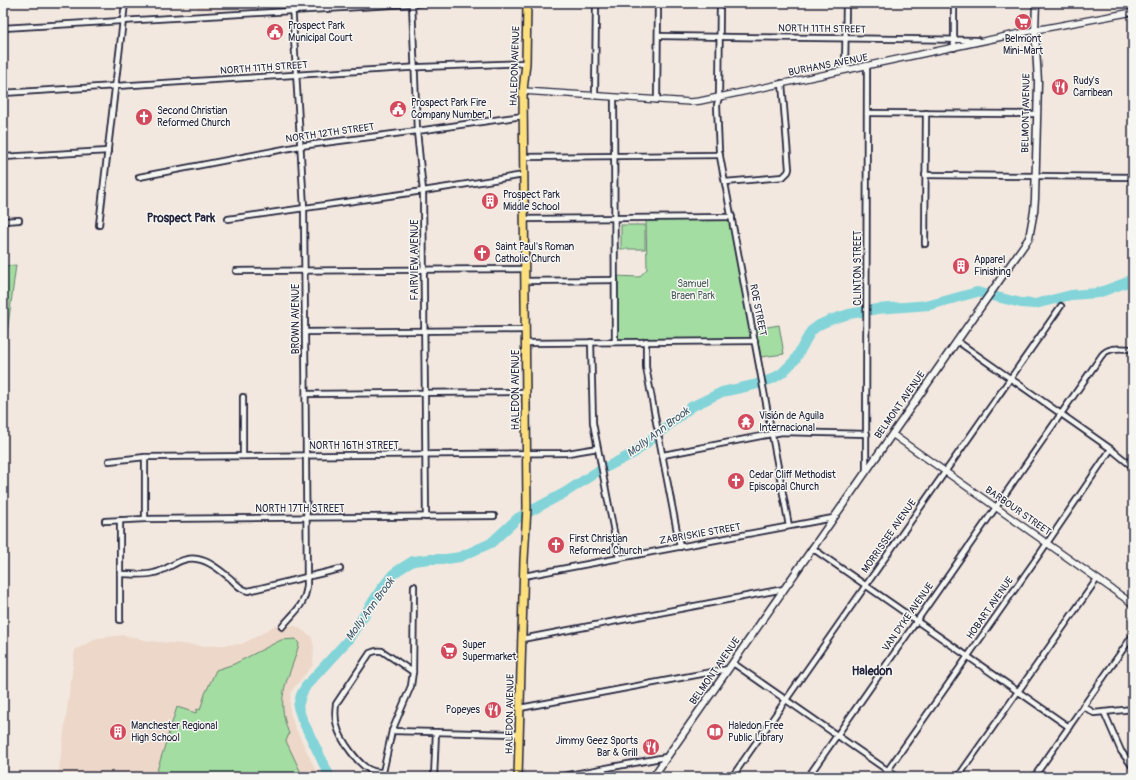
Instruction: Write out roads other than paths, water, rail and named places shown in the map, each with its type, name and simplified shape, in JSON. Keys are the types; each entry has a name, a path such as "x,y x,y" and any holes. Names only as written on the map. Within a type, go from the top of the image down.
{"main road":[{"name":"HALEDON AVENUE","path":"518,777 527,507 523,91 526,63 526,3"},
{"name":"BELMONT AVENUE","path":"654,777 1028,238 1034,212 1038,82 1035,30 1036,3"}],"street":[{"path":"3,7 4,3"},
{"path":"99,225 125,3"},
{"name":"BROWN AVENUE","path":"282,627 300,607 306,597 307,576 304,208 292,3"},
{"name":"FAIRVIEW AVENUE","path":"412,3 418,131 423,191 426,517"},
{"path":"3,28 426,3"},
{"path":"595,96 596,3"},
{"path":"657,100 658,3"},
{"name":"ROE STREET","path":"720,3 719,97 717,105 720,155 789,526"},
{"path":"845,70 846,3"},
{"path":"954,3 954,48"},
{"name":"BURHANS AVENUE","path":"523,91 691,102 1035,30 1133,12"},
{"name":"NORTH 11TH STREET","path":"658,36 987,41"},
{"name":"NORTH 11TH STREET","path":"3,93 415,68 526,63"},
{"name":"CLINTON STREET","path":"866,471 868,66"},
{"path":"725,182 783,177 788,172 782,83"},
{"path":"614,97 616,342"},
{"path":"867,112 1037,114"},
{"path":"925,244 926,113"},
{"name":"NORTH 12TH STREET","path":"139,177 300,146 524,116"},
{"path":"3,157 108,151"},
{"path":"524,157 720,155"},
{"path":"228,219 524,175"},
{"path":"925,175 1133,177"},
{"path":"524,219 732,217"},
{"path":"3,221 19,220"},
{"path":"236,270 525,269"},
{"path":"525,281 615,280"},
{"name":"MORRISSEE AVENUE","path":"732,777 1061,306"},
{"path":"305,332 526,330"},
{"path":"646,341 646,367 657,426"},
{"path":"526,343 755,341"},
{"path":"957,341 1111,449 1133,467"},
{"path":"591,342 592,413 619,558"},
{"name":"VAN DYKE AVENUE","path":"808,777 1060,414 1105,352 1112,349 1133,349"},
{"path":"306,394 526,392"},
{"path":"243,397 243,456"},
{"path":"663,455 782,432 866,434"},
{"name":"BARBOUR STREET","path":"892,434 1133,604"},
{"path":"660,438 680,546"},
{"name":"NORTH 16TH STREET","path":"109,461 145,457 568,453 598,448"},
{"name":"HOBART AVENUE","path":"883,777 1111,449"},
{"path":"145,457 145,519"},
{"name":"NORTH 17TH STREET","path":"105,521 145,519 494,516"},
{"name":"ZABRISKIE STREET","path":"524,576 833,518"},
{"path":"120,520 120,620"},
{"path":"812,548 1069,728"},
{"path":"120,574 142,575 155,573 189,558 206,561 248,591 340,569"},
{"path":"958,777 1097,579"},
{"path":"412,672 382,651 373,651 370,653 336,704 335,711 337,727 347,745 356,758 368,768 383,775 392,731 411,686 412,672 414,586"},
{"path":"522,639 784,589"},
{"path":"1034,777 1133,635"},
{"path":"732,663 897,777"},
{"path":"520,708 728,669"},
{"path":"1083,706 1094,713 1133,709"},
{"path":"1104,712 1121,751 1133,767"},
{"path":"392,731 520,734"},
{"path":"434,777 436,732"},
{"path":"558,777 666,758"}],"waterway":[{"name":"Molly Ann Brook","path":"330,777 302,719 298,707 301,695 306,686 348,640 381,589 393,574 400,569 413,561 460,557 491,543 518,518 566,492 595,473 634,453 691,407 722,392 754,385 772,379 782,373 795,360 811,331 830,320 849,314 877,309 930,305 977,292 1021,303 1035,304 1071,295 1098,293 1125,283 1133,278"}],"place":[{"name":"Belmont Mini-Mart","path":"1023,22"},
{"name":"Prospect Park Municipal Court","path":"275,32"},
{"name":"Rudy's Carribean","path":"1060,87"},
{"name":"Prospect Park Fire Company Number 1","path":"398,109"},
{"name":"Second Christian Reformed Church","path":"144,117"},
{"name":"Prospect Park Middle School","path":"490,201"},
{"name":"Saint Paul's Roman Catholic Church","path":"482,253"},
{"name":"Apparel Finishing","path":"961,266"},
{"name":"Visión de Aguila Internacional","path":"746,422"},
{"name":"Cedar Cliff Methodist Episcopal Church","path":"736,481"},
{"name":"First Christian Reformed Church","path":"556,545"},
{"name":"Super Supermarket","path":"449,651"},
{"name":"Popeyes","path":"493,710"},
{"name":"Manchester Regional High School","path":"118,732"},
{"name":"Haledon Free Public Library","path":"715,732"},
{"name":"Jimmy Geez Sports Bar & Grill","path":"651,747"}],"district":[{"name":"Prospect Park","path":"181,218"},
{"name":"Haledon","path":"872,671"}],"park label":[{"name":"Samuel Braen Park","path":"693,290"}]}
